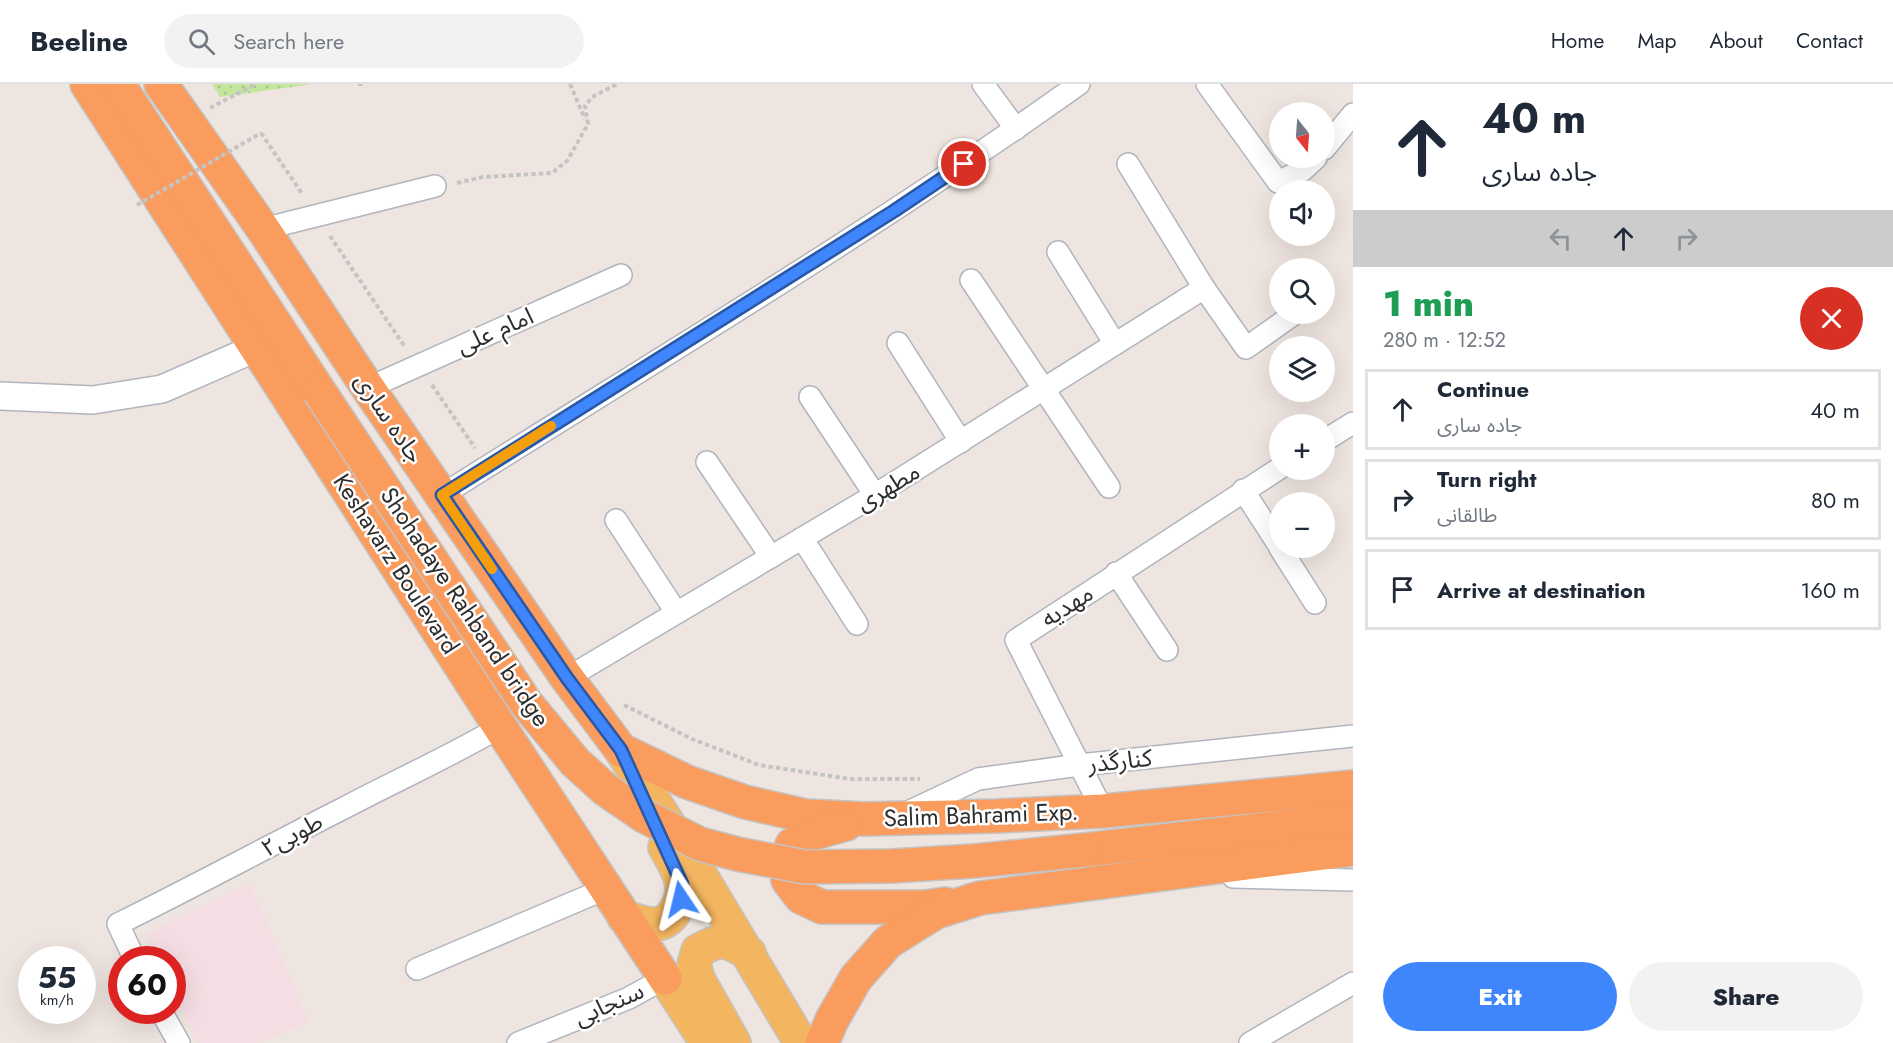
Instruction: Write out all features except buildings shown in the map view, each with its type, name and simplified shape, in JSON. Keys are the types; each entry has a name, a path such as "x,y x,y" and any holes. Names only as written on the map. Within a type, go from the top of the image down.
{"highway":[{"name":"Keshavarz Boulevard","path":"87,84 500,727 665,978"},
{"name":"Shohadaye Rahband bridge","path":"118,84 526,702 575,762 606,790 644,816 700,844 737,854 805,867 891,866 974,861 1353,819"},
{"name":"جاده ساری","path":"160,84 263,230 368,388 567,678 621,750"},
{"name":"Salim Bahrami Exp.","path":"621,750 687,782 745,802 806,816 880,819 1103,811 1353,788"},
{"path":"880,819 814,833 792,845 784,862 788,880 801,897 822,907 926,907 1145,875 1353,849"},
{"path":"822,1043 856,978 888,942 936,912 980,898"}],"main road":[{"path":"621,750 682,884 681,899 674,913 661,924 653,925 624,917"},
{"path":"621,750 749,953 801,1043"},
{"path":"734,1043 698,979 694,965 698,951 717,941 731,944 749,953"},
{"name":"Keshavarz Boulevard","path":"665,978 707,1043"}],"street":[{"path":"984,84 1016,129"},
{"path":"442,495 894,211 1079,84"},
{"path":"1208,84 1278,182 1305,168"},
{"path":"1335,136 1353,114"},
{"path":"1128,164 1204,288 1246,348 1280,324"},
{"path":"263,230 435,186"},
{"path":"1058,252 1115,344"},
{"name":"امام علی","path":"368,388 621,275"},
{"path":"970,280 1109,487"},
{"name":"مطهری","path":"567,678 875,495 1204,288"},
{"path":"898,343 961,442"},
{"path":"0,396 93,400 162,389 256,348"},
{"path":"810,398 875,495"},
{"path":"1335,434 1353,423"},
{"path":"707,462 771,557"},
{"name":"مهدیه","path":"1103,811 1016,640 1269,475"},
{"path":"1243,490 1269,530"},
{"path":"616,520 676,612"},
{"path":"802,538 856,624"},
{"path":"1287,558 1315,603"},
{"path":"1116,573 1167,650"},
{"name":"طوبی۲","path":"128,946 118,924 344,807 454,754 500,727"},
{"name":"کنارگذر","path":"880,819 978,779 1079,765 1353,736"},
{"path":"1145,875 1353,880"},
{"path":"417,969 606,889"},
{"name":"سنجابی","path":"518,1043 629,998 665,978"},
{"path":"1250,1043 1353,983"},
{"path":"168,1024 179,1043"}],"path":[{"path":"186,120 256,84"},
{"path":"358,84 365,84"},
{"path":"570,84 588,124"},
{"path":"435,186 442,187 483,177 552,173 567,161 588,124 585,106 592,97 617,84"},
{"path":"137,206 261,133 487,466"},
{"path":"619,702 692,739 759,765 850,778 932,779"}],"shaded area":[{"path":"250,883 309,1022 257,1043 197,1043 186,1019 186,946 151,946 145,934"}],"green space":[{"path":"212,84 313,84 220,97"}],"slow traffic":[{"path":"492,569 442,495 551,426"}],"route":[{"path":"681,899 682,884 621,750 567,678 442,495 894,211 964,164"}]}
